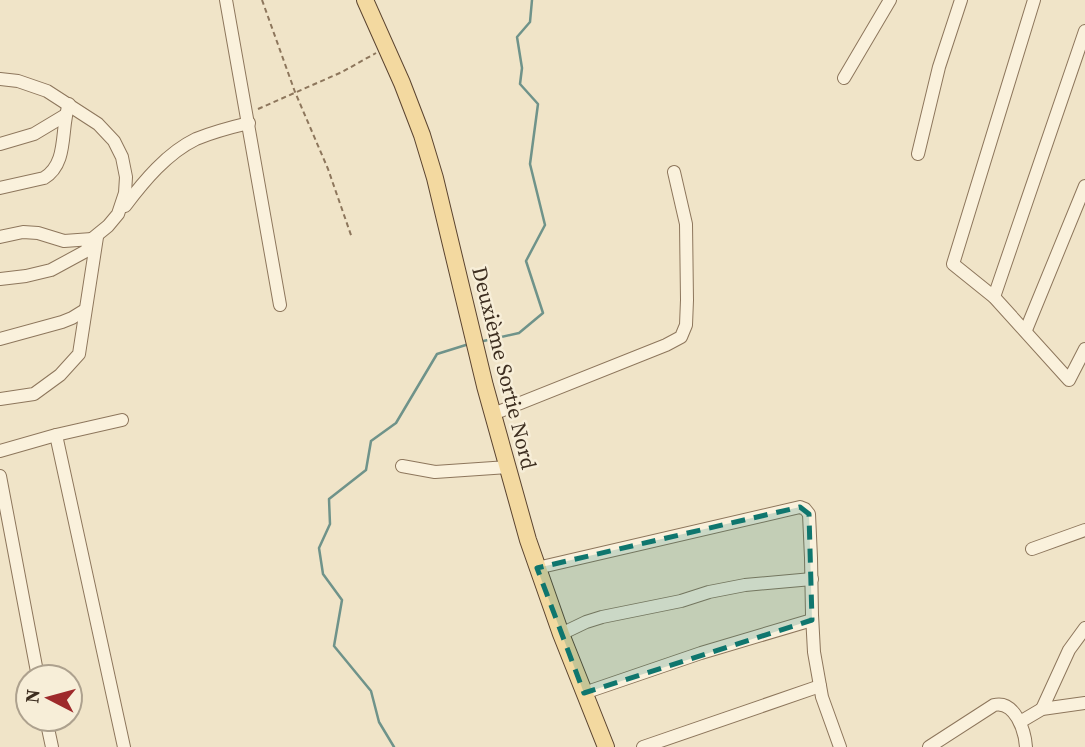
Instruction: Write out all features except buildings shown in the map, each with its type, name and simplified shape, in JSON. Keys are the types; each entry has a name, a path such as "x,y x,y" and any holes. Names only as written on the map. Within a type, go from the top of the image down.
{"main road":[{"name":"Deuxième Sortie Nord","path":"365,0 422,135 493,414 537,568 606,747"}],"street":[{"path":"226,0 280,305"},
{"path":"844,78 890,0"},
{"path":"918,154 939,67 961,0"},
{"path":"1034,0 953,264 994,297 1069,380 1085,349"},
{"path":"994,297 1085,31"},
{"path":"0,79 19,81 47,91 67,110 98,124 114,141 122,157 126,177 125,193 118,214"},
{"path":"0,144 34,134 67,110"},
{"path":"0,188 49,175 61,152 67,110"},
{"path":"0,279 39,274 77,257 86,251 142,183 178,150 196,139 248,119"},
{"path":"493,414 681,337 686,326 686,223 674,172"},
{"path":"1026,330 1085,186"},
{"path":"0,237 23,232 46,234 64,241 95,237"},
{"path":"0,399 34,394 69,367 79,354 95,237"},
{"path":"64,241 67,260"},
{"path":"0,340 62,322 85,310"},
{"path":"0,451 122,420"},
{"path":"56,435 124,747"},
{"path":"402,466 435,472 508,467"},
{"path":"0,476 35,663"},
{"path":"537,568 800,507 805,509 808,514 814,652 835,746"},
{"path":"1032,549 1085,530"},
{"path":"561,634 602,617 681,601 709,592 812,579"},
{"path":"584,693 701,653 812,620"},
{"path":"1042,709 1069,650 1085,628"},
{"path":"643,747 820,686"},
{"path":"929,747 999,703 1020,722 1026,742 1012,747"},
{"path":"1020,722 1042,709 1085,703"}],"path":[{"path":"262,0 352,238"},
{"path":"248,119 295,92 342,72 386,47"}],"highlighted area":[{"path":"800,507 809,514 812,620 584,693 537,568"}],"waterway":[{"path":"479,342 519,333 543,313 526,261 545,225 530,164 538,104 520,84 522,68 517,37 530,22 532,0"},
{"path":"394,747 379,722 371,691 334,646 342,600 323,574 319,548 330,524 329,499 366,470 371,441 396,423 437,354 469,344"}]}
